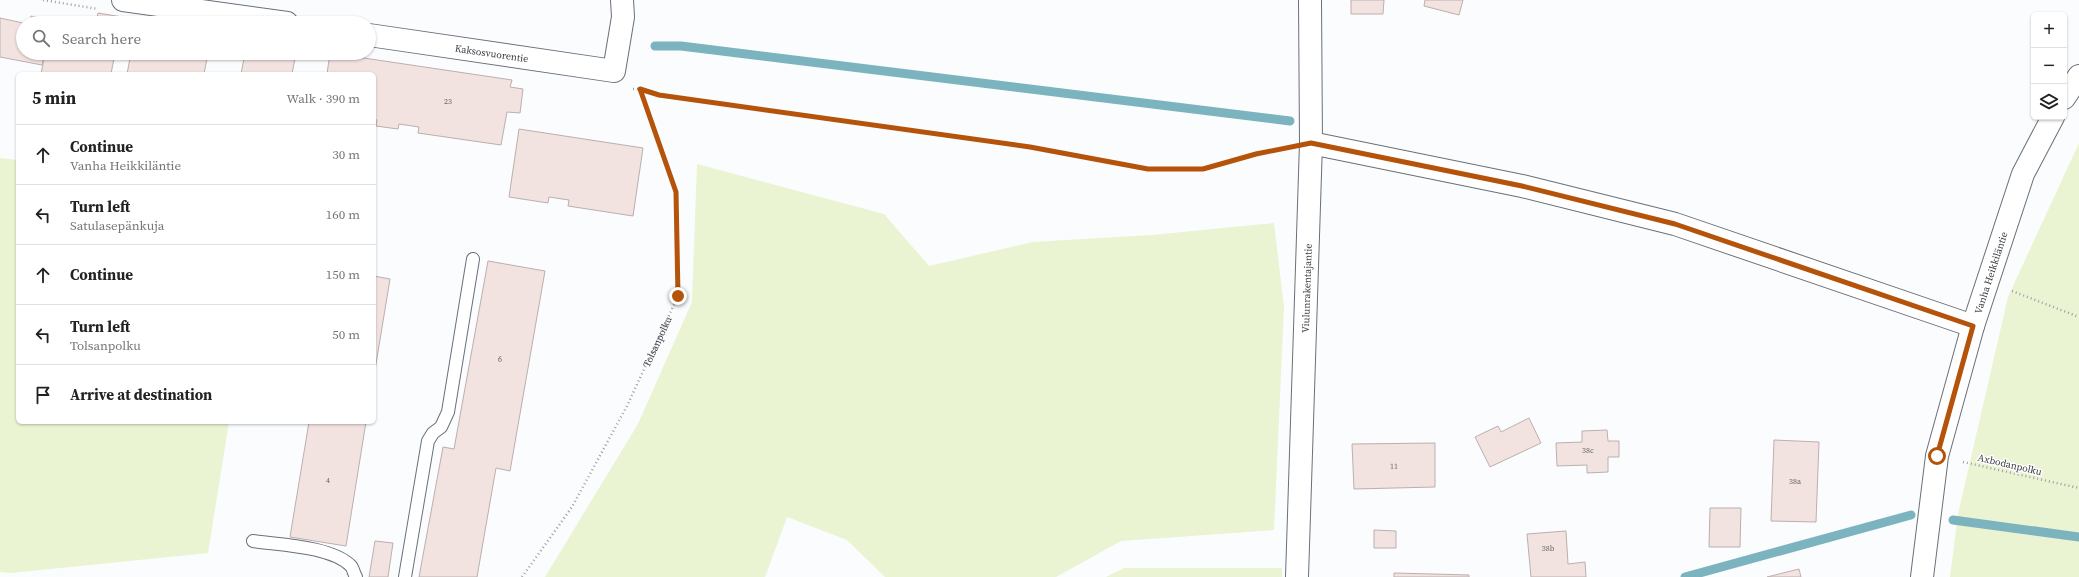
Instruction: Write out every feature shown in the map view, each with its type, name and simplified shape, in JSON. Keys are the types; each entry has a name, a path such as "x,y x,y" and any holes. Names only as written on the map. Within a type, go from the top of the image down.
{"street":[{"path":"122,0 237,16"},
{"path":"614,71 623,17 622,0"},
{"name":"Viulunrakentajantie","path":"1297,577 1311,143 1310,0"},
{"name":"Kaksosvuorentie","path":"376,36 614,71"},
{"path":"2067,94 2079,76"},
{"name":"Vanha Heikkiläntie","path":"1922,577 1937,456 1973,326 2022,174 2050,120"},
{"path":"1311,143 1522,186 1675,224 1973,326"}],"lane":[{"path":"405,577 428,441 433,433 442,427 448,412 472,259"},
{"path":"253,541 308,549 335,555 352,566 356,577"}],"path":[{"path":"614,71 640,89 659,95 1030,147 1148,169 1203,169 1256,154 1311,143"},
{"name":"Tolsanpolku","path":"522,577 572,507 626,406 678,296 676,192 640,89"},
{"path":"2005,289 2079,317"},
{"name":"Axbodanpolku","path":"1937,456 2079,488"}],"green space":[{"path":"2079,143 2079,577 1950,577 1958,514 2008,297"},
{"path":"0,158 16,160 16,424 229,424 208,553 11,573 0,572"},
{"path":"697,164 884,214 929,266 1033,242 1152,235 1274,223 1284,307 1274,530 1121,541 1056,577 885,577 847,540 787,517 765,577 545,577 638,424 692,302"},
{"path":"1124,568 1282,568 1282,577 1106,577"}],"building":[{"path":"1351,0 1384,0 1383,14 1351,14"},
{"path":"1425,0 1463,0 1459,15 1424,6"},
{"path":"98,13 116,16 97,16"},
{"path":"0,18 16,21 16,60 43,60 42,65 0,57"},
{"path":"44,60 114,60 111,72 41,72"},
{"path":"130,60 207,60 204,72 127,72"},
{"path":"244,60 295,60 292,72 241,72"},
{"path":"329,60 376,60 512,80 510,87 523,89 520,113 507,112 501,145 418,133 419,127 399,124 398,129 376,126 376,72 327,72"},
{"path":"519,129 643,148 633,216 568,206 569,200 549,197 548,203 509,197"},
{"path":"488,261 545,271 510,471 496,468 477,577 419,577 443,447 454,449"},
{"path":"376,276 390,279 376,364"},
{"path":"1529,418 1541,443 1490,467 1475,437 1498,426 1501,432"},
{"path":"309,424 366,424 346,546 290,537"},
{"path":"1607,430 1608,441 1619,441 1619,457 1608,457 1608,472 1587,473 1587,465 1557,466 1556,443 1582,442 1582,431"},
{"path":"1774,440 1819,442 1816,522 1771,521"},
{"path":"1435,443 1435,487 1354,489 1352,444"},
{"path":"1710,508 1741,508 1740,547 1709,547"},
{"path":"1374,530 1396,531 1396,548 1374,548"},
{"path":"1566,531 1568,564 1585,562 1586,577 1531,577 1527,534"},
{"path":"375,541 393,543 388,577 369,577"},
{"path":"1799,569 1801,577 1767,577"},
{"path":"1394,573 1469,575 1469,577 1394,577"}],"waterway":[{"path":"655,46 681,46 1290,121"},
{"path":"1685,577 1911,515"},
{"path":"1953,520 2079,537"}],"route":[{"path":"678,296 676,192 640,89 659,95 1030,147 1148,169 1203,169 1256,154 1311,143 1522,186 1675,224 1973,326 1937,456"}]}
